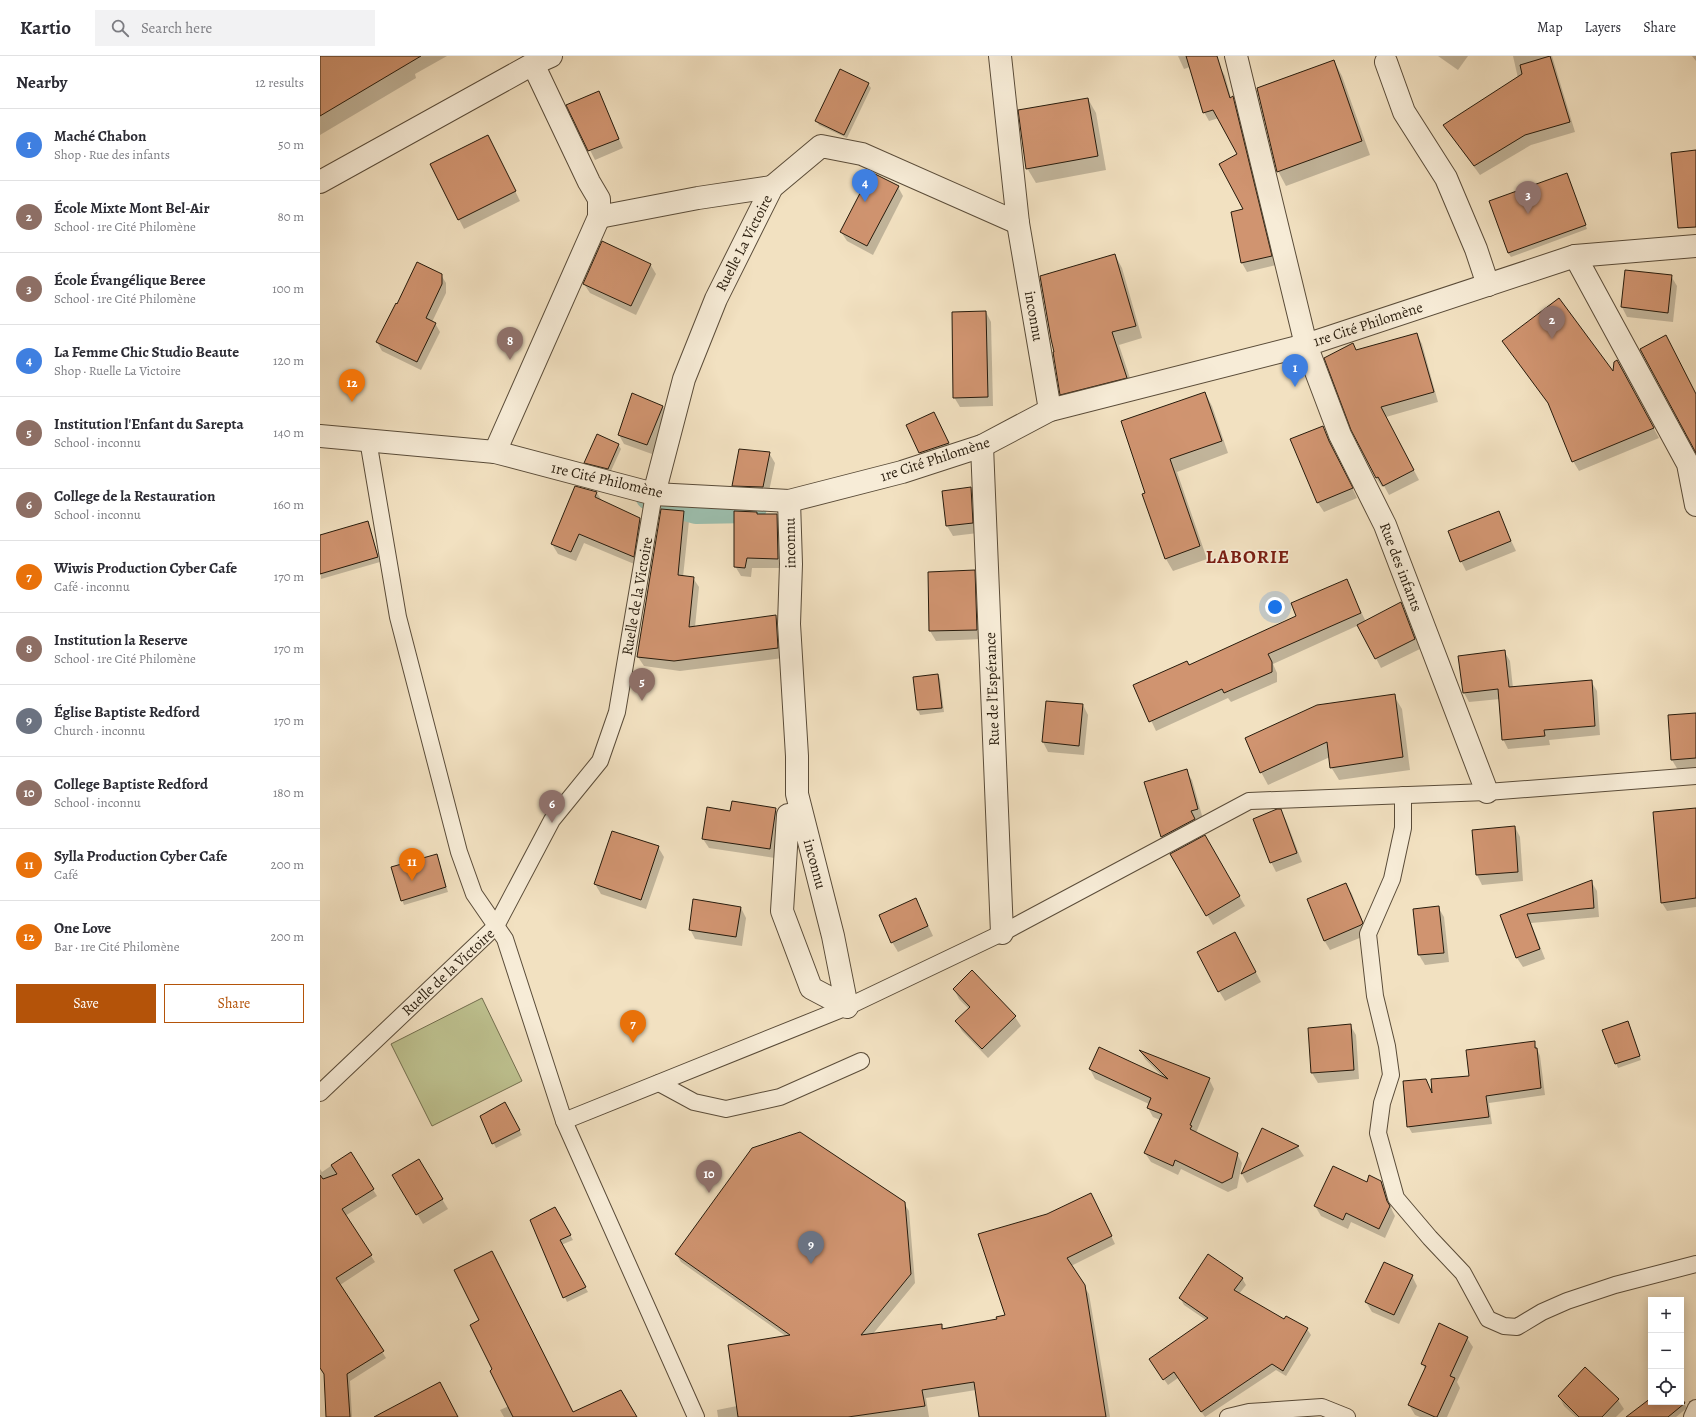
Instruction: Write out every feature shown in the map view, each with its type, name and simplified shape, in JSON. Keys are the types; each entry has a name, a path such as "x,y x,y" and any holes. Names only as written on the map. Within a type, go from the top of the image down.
{"street":[{"name":"inconnu","path":"1000,56 1018,223 1050,410"},
{"name":"Rue des infants","path":"1236,56 1306,345 1340,435 1385,525 1487,792"},
{"path":"320,182 542,60 588,182 599,199 599,217 495,452"},
{"path":"1386,62 1404,112 1446,178 1476,249 1488,284"},
{"name":"Ruelle La Victoire","path":"654,494 684,379 716,299 772,187 821,146 862,154 1018,223"},
{"path":"599,217 698,198 772,187"},
{"name":"1re Cité Philomène","path":"320,436 495,452 654,494 789,501 902,472 982,446 1050,410 1306,345 1575,256 1696,246"},
{"path":"1575,256 1688,464 1696,505"},
{"name":"Rue de l’Espérance","path":"982,446 1002,932"},
{"name":"inconnu","path":"789,501 791,564 789,624 797,756 797,794 831,929 847,1007"},
{"name":"inconnu","path":"788,815 782,911 811,988 847,1007"}],"lane":[{"path":"368,440 398,617 459,852 474,894 505,939 564,1121 696,1417"},
{"name":"Ruelle de la Victoire","path":"320,1093 496,926 552,820 600,761 617,712 654,494"},
{"path":"564,1121 847,1007 1002,932 1249,801 1487,792 1696,776"},
{"path":"1403,795 1403,828 1392,879 1368,934 1375,996 1387,1046 1391,1075 1382,1103 1378,1133 1396,1198 1430,1238 1463,1273 1488,1319 1504,1326 1517,1327 1542,1312 1567,1300 1615,1285 1696,1264"},
{"path":"659,1083 694,1102 726,1110 780,1097 861,1060"},
{"path":"1228,1417 1249,1412 1322,1407 1347,1417"},
{"path":"1692,1417 1696,1408"}],"green space":[{"path":"482,998 522,1081 432,1126 391,1044"}],"building":[{"path":"320,56 421,56 320,116"},
{"path":"1186,56 1217,56 1230,98 1233,96 1272,256 1241,263 1231,212 1243,209 1219,164 1237,154 1213,110 1203,113"},
{"path":"1550,56 1570,122 1525,135 1474,166 1443,125 1522,74 1520,65"},
{"path":"1334,60 1362,141 1277,172 1257,88"},
{"path":"840,69 869,83 844,135 815,121"},
{"path":"599,91 619,139 588,151 566,105"},
{"path":"1088,98 1098,156 1026,169 1018,110"},
{"path":"488,135 516,191 458,220 430,164"},
{"path":"1696,150 1696,227 1678,228 1671,153"},
{"path":"871,172 899,186 867,246 840,232"},
{"path":"1567,173 1586,225 1508,253 1489,201"},
{"path":"602,241 651,264 631,306 583,284"},
{"path":"1115,254 1136,326 1112,332 1127,378 1060,395 1054,352 1040,276"},
{"path":"417,262 442,274 442,284 426,318 436,323 417,362 376,342 396,303 397,304"},
{"path":"1625,270 1672,275 1668,313 1621,307"},
{"path":"1559,298 1613,371 1614,362 1617,360 1654,428 1572,462 1548,403 1502,341"},
{"path":"986,311 988,397 953,398 952,312"},
{"path":"1417,333 1434,392 1381,407 1414,470 1383,486 1378,477 1376,478 1351,430 1324,358 1353,343 1356,350"},
{"path":"1666,335 1696,394 1696,453 1640,349"},
{"path":"1205,392 1222,441 1170,459 1200,546 1165,559 1142,494 1145,493 1121,421"},
{"path":"632,393 663,406 647,445 618,435"},
{"path":"934,412 949,443 919,453 906,425"},
{"path":"1323,426 1353,488 1317,503 1290,439"},
{"path":"597,434 619,444 608,469 584,463"},
{"path":"739,449 770,452 763,487 732,486"},
{"path":"575,486 597,492 595,497 640,518 634,557 579,534 571,552 551,544"},
{"path":"971,487 973,523 946,526 942,491"},
{"path":"661,509 684,511 678,575 694,577 689,627 776,615 778,648 674,661 637,657"},
{"path":"734,511 757,512 757,514 777,514 778,559 747,558 745,568 734,567"},
{"path":"1499,511 1511,541 1460,562 1448,531"},
{"path":"368,521 378,557 320,574 320,535"},
{"path":"975,570 977,630 929,631 928,572"},
{"path":"1347,579 1361,613 1268,654 1272,662 1272,672 1224,693 1222,689 1149,722 1133,685 1187,661 1189,665 1296,616 1291,603"},
{"path":"1401,602 1415,639 1375,659 1357,625"},
{"path":"1505,650 1509,687 1592,680 1595,726 1544,730 1545,736 1502,740 1498,689 1463,693 1458,656"},
{"path":"938,674 942,708 917,710 913,677"},
{"path":"1395,694 1403,757 1330,768 1327,742 1260,773 1245,738 1317,705"},
{"path":"1046,701 1083,704 1079,746 1042,742"},
{"path":"1696,713 1696,758 1671,760 1668,715"},
{"path":"1187,769 1198,809 1191,811 1195,819 1161,837 1144,782"},
{"path":"732,801 776,808 770,849 702,839 707,807 730,811"},
{"path":"1696,808 1696,898 1661,903 1653,812"},
{"path":"1277,809 1281,809 1297,853 1270,863 1253,819"},
{"path":"1515,826 1518,872 1476,875 1472,830"},
{"path":"612,831 659,846 641,900 594,884"},
{"path":"1205,835 1240,896 1206,916 1170,854"},
{"path":"437,854 446,887 401,901 391,867"},
{"path":"1592,880 1594,908 1527,914 1540,949 1516,958 1500,915"},
{"path":"1346,883 1363,923 1324,941 1307,899"},
{"path":"916,898 928,926 891,943 879,915"},
{"path":"693,899 741,907 736,937 689,930"},
{"path":"1439,906 1444,953 1418,955 1413,909"},
{"path":"1235,932 1256,972 1218,992 1197,952"},
{"path":"972,970 1016,1016 982,1049 955,1021 970,1007 953,989"},
{"path":"1628,1021 1640,1056 1615,1064 1602,1030"},
{"path":"1351,1024 1354,1070 1311,1073 1308,1028"},
{"path":"1535,1041 1541,1088 1486,1096 1489,1117 1407,1127 1403,1081 1426,1079 1432,1093 1431,1079 1469,1076 1466,1050"},
{"path":"1099,1047 1168,1079 1139,1050 1210,1078 1190,1125 1192,1126 1190,1129 1238,1153 1232,1178 1222,1183 1175,1160 1173,1166 1144,1153 1162,1114 1147,1108 1151,1098 1089,1069"},
{"path":"505,1102 520,1130 492,1144 480,1116"},
{"path":"1262,1128 1299,1146 1241,1174"},
{"path":"800,1132 905,1202 911,1274 861,1335 942,1324 942,1329 997,1319 996,1317 1005,1315 978,1234 1047,1214 1091,1193 1112,1236 1067,1258 1085,1285 1106,1417 979,1417 974,1382 922,1390 925,1406 848,1417 738,1417 728,1345 790,1335 675,1254 752,1148"},
{"path":"351,1152 374,1189 342,1209 372,1255 336,1278 384,1351 347,1374 350,1417 326,1417 324,1374 320,1368 320,1175 323,1179 337,1174 331,1165"},
{"path":"419,1159 443,1199 416,1215 392,1175"},
{"path":"1333,1166 1367,1182 1369,1175 1381,1181 1390,1206 1379,1229 1346,1213 1343,1220 1314,1206"},
{"path":"555,1207 571,1235 560,1240 586,1287 563,1298 530,1220"},
{"path":"492,1251 573,1412 621,1390 637,1417 513,1417 490,1371 492,1369 470,1325 479,1320 454,1270"},
{"path":"1208,1254 1243,1278 1234,1290 1284,1319 1286,1316 1308,1328 1283,1371 1272,1364 1201,1412 1174,1372 1163,1380 1149,1359 1208,1318 1179,1298"},
{"path":"1384,1262 1413,1275 1394,1315 1365,1302"},
{"path":"1439,1323 1468,1337 1450,1376 1455,1378 1437,1417 1435,1417 1408,1405 1426,1366 1421,1364"},
{"path":"1585,1367 1619,1399 1602,1417 1579,1417 1558,1396"},
{"path":"440,1382 458,1417 374,1417"},
{"path":"1648,1400 1648,1405 1683,1405 1668,1417 1626,1417"}],"waterway":[{"path":"651,495 696,508 751,507"}],"place":[{"name":"La Femme Chic Studio Beaute","path":"865,202"},
{"name":"École Évangélique Beree","path":"1528,214"},
{"name":"École Mixte Mont Bel-Air","path":"1552,339"},
{"name":"Institution la Reserve","path":"510,360"},
{"name":"Maché Chabon","path":"1295,387"},
{"name":"One Love","path":"352,402"},
{"name":"Institution l'Enfant du Sarepta","path":"642,701"},
{"name":"College de la Restauration","path":"552,823"},
{"name":"Sylla Production Cyber Cafe","path":"412,881"},
{"name":"Wiwis Production Cyber Cafe","path":"633,1043"},
{"name":"College Baptiste Redford","path":"709,1193"},
{"name":"Église Baptiste Redford","path":"811,1264"}],"district":[{"name":"LABORIE","path":"1248,556"}]}
